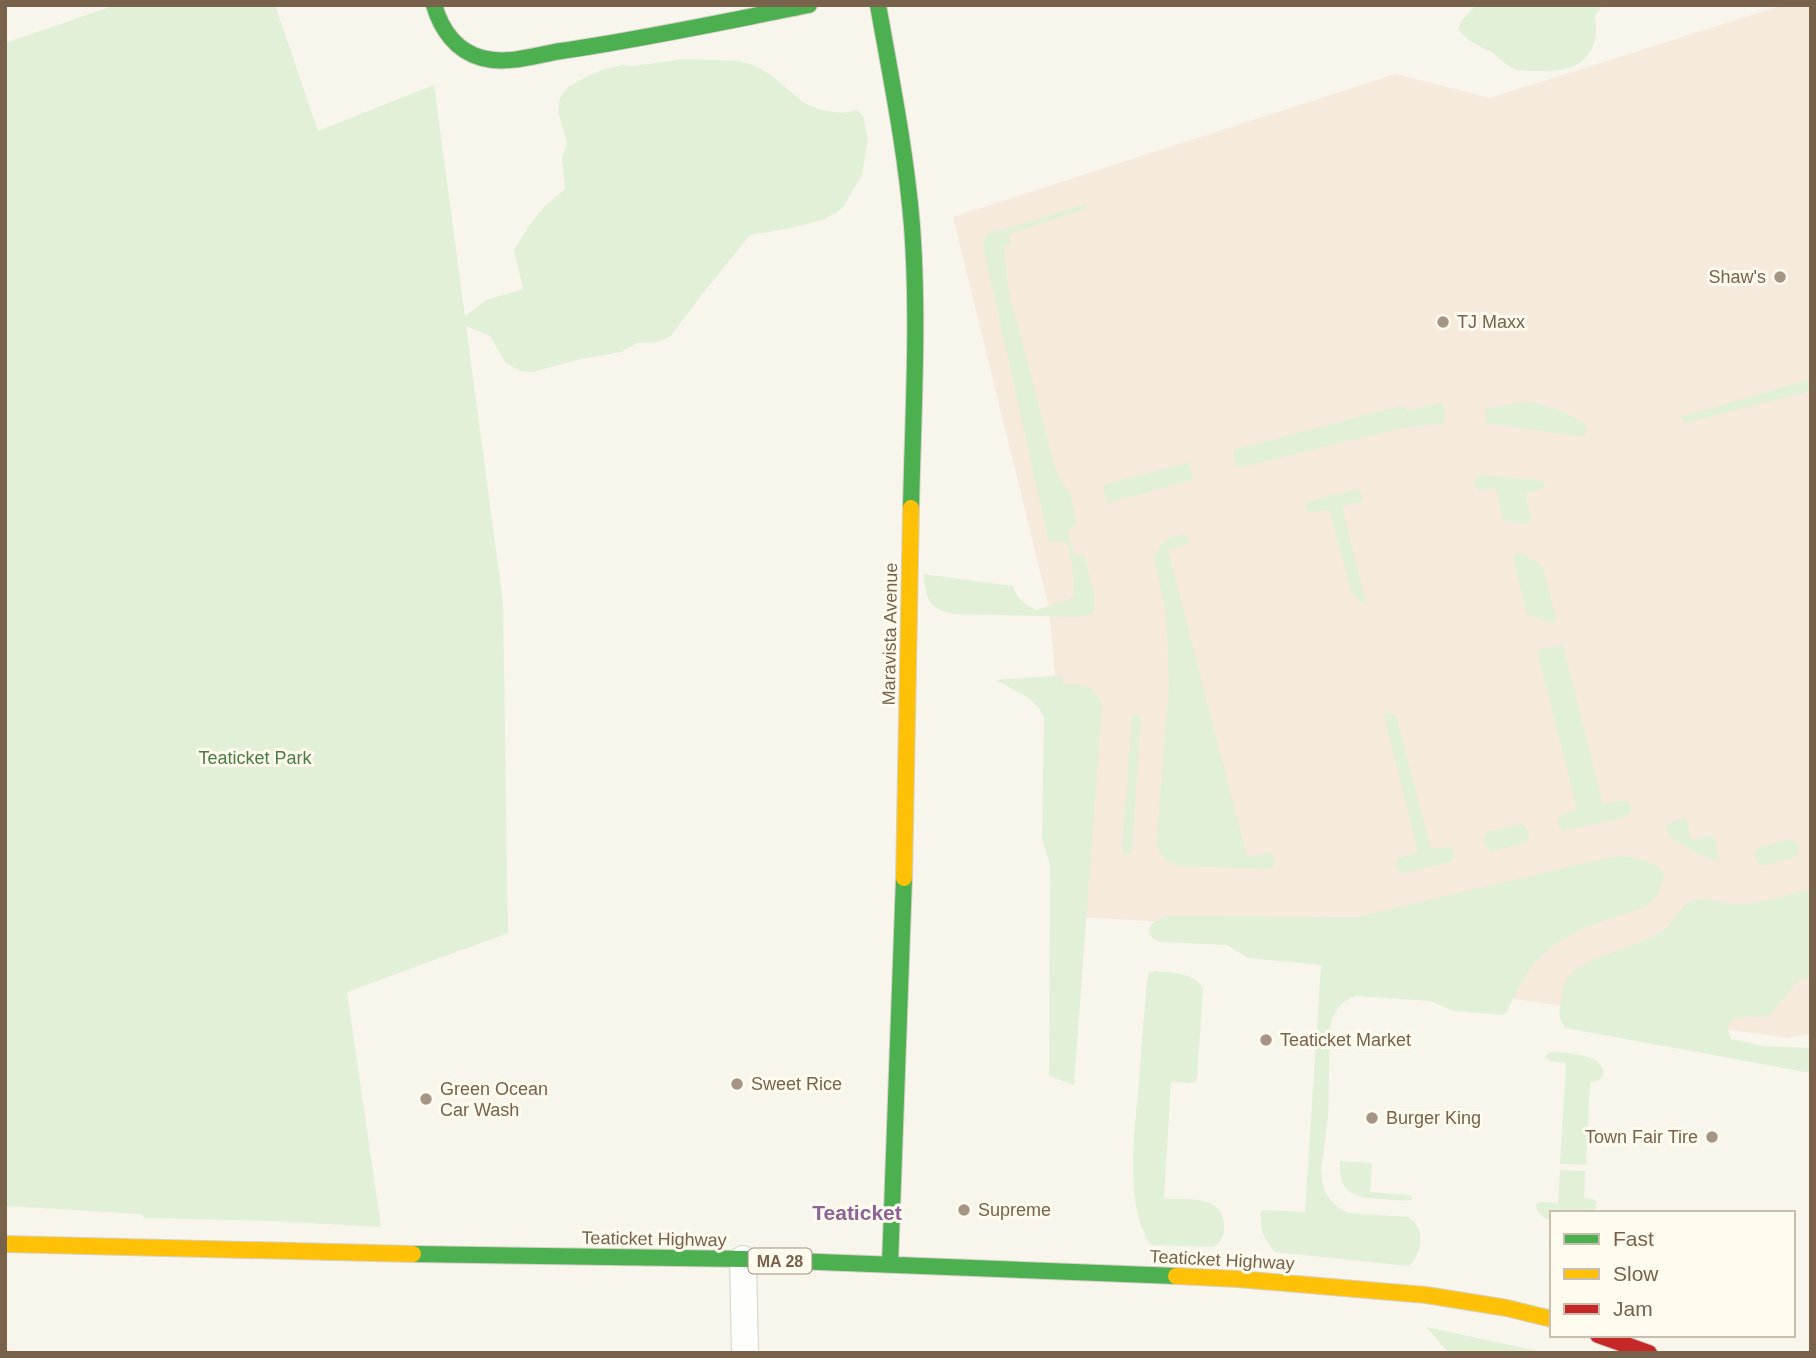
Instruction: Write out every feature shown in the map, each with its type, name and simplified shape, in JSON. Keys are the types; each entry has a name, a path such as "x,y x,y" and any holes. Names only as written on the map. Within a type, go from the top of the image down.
{"main road":[{"path":"434,5 438,22 463,50 479,58 496,61 572,50 809,5"},
{"name":"Maravista Avenue","path":"878,5 907,180 914,289 906,844 890,1265"},
{"name":"Teaticket Highway","path":"5,1244 477,1256 743,1259 1225,1278 1373,1289 1507,1308 1550,1319"},
{"path":"1604,1337 1649,1353"}],"street":[{"path":"743,1259 745,1353"}],"shaded area":[{"path":"1783,5 1811,5 1811,1034 1788,1038 1514,999 1353,986 1327,931 1077,917 1049,608 953,217 1395,74 1490,98"}],"green space":[{"name":"Teaticket Park","path":"116,5 275,5 318,131 434,85 465,316 486,300 523,289 514,250 544,207 565,189 562,158 567,143 558,112 560,98 567,88 604,69 684,59 739,61 771,75 804,103 821,110 842,113 857,110 863,116 868,139 862,175 843,207 822,220 750,235 671,336 657,342 637,343 621,352 576,360 533,372 520,371 505,362 490,336 466,326 503,602 508,933 347,992 381,1227 145,1218 140,1214 5,1206 5,43"},
{"path":"1476,5 1603,5 1595,16 1594,42 1584,59 1565,69 1529,71 1509,66 1458,30 1462,20"},
{"path":"1086,204 1086,209 1012,233 1009,236 1011,244 1004,247 1008,288 1055,467 1070,493 1077,523 1068,531 1073,552 1076,555 1084,555 1095,596 1094,612 1078,617 945,612 930,602 923,574 1013,586 1021,600 1036,610 1068,600 1074,595 1073,568 1068,548 1063,542 1049,542 983,246 984,238 989,232"},
{"path":"1811,379 1811,391 1686,423 1680,417"},
{"path":"1442,402 1445,411 1444,424 1401,428 1242,467 1236,465 1233,450 1404,405 1407,411"},
{"path":"1524,402 1546,406 1578,419 1584,424 1587,433 1577,436 1485,423 1486,408"},
{"path":"1189,462 1193,477 1189,481 1107,503 1103,485"},
{"path":"1482,475 1540,480 1546,485 1542,489 1525,493 1532,522 1523,524 1503,520 1496,488 1479,491 1475,487 1474,479"},
{"path":"1358,489 1362,494 1362,501 1342,507 1367,606 1352,594 1329,510 1309,513 1305,508 1310,501"},
{"path":"1184,534 1189,539 1188,544 1168,550 1247,857 1272,852 1275,865 1270,869 1178,866 1164,858 1158,846 1169,687 1166,612 1154,558 1165,542"},
{"path":"1523,553 1543,567 1557,622 1550,623 1527,614 1513,557"},
{"path":"1562,644 1603,804 1627,800 1632,808 1630,814 1623,818 1563,831 1558,825 1558,819 1577,809 1537,651"},
{"path":"1063,675 1063,684 1088,687 1096,694 1102,706 1074,1085 1049,1076 1050,865 1042,839 1044,718 1030,700 996,680"},
{"path":"1383,711 1396,715 1431,849 1450,846 1455,853 1450,862 1405,873 1396,868 1397,859 1418,852"},
{"path":"1138,714 1141,719 1132,849 1130,854 1125,854 1122,849 1132,717"},
{"path":"1686,818 1691,840 1715,837 1719,862 1690,849 1669,835 1666,830 1668,824"},
{"path":"1518,824 1528,830 1526,843 1492,851 1486,847 1483,839 1488,832"},
{"path":"1793,840 1798,846 1796,857 1765,865 1755,859 1758,847"},
{"path":"1619,856 1645,861 1662,870 1664,878 1656,896 1643,908 1584,929 1557,943 1534,964 1503,1015 1454,1011 1430,1001 1356,996 1338,1007 1330,1027 1328,1117 1321,1170 1323,1186 1336,1206 1348,1213 1408,1217 1418,1227 1420,1247 1409,1266 1275,1252 1263,1233 1261,1211 1305,1212 1321,965 1248,958 1227,945 1160,942 1150,935 1152,924 1166,916 1357,917"},
{"path":"1811,889 1811,978 1799,980 1769,1016 1737,1018 1727,1026 1731,1039 1763,1046 1811,1048 1811,1073 1565,1028 1560,1010 1568,977 1586,963 1664,930 1689,902 1704,899 1746,904"},
{"path":"1155,971 1188,976 1203,988 1197,1079 1190,1083 1171,1082 1164,1198 1201,1200 1216,1207 1221,1213 1224,1227 1221,1239 1214,1247 1151,1245 1142,1228 1137,1209 1133,1166 1135,1122 1147,981 1149,973"},
{"path":"1550,1052 1582,1055 1598,1062 1602,1067 1601,1078 1590,1082 1586,1165 1560,1164 1566,1063 1550,1061 1545,1056"},
{"path":"1340,1161 1372,1163 1370,1192 1410,1195 1411,1200 1364,1197 1350,1192 1342,1181"},
{"path":"1560,1170 1585,1171 1584,1198 1597,1202 1595,1209 1550,1211 1550,1220 1543,1217 1536,1207 1540,1202 1558,1203"},
{"path":"1426,1327 1547,1353 1449,1353"}],"traffic: fast":[{"path":"434,5 445,30 457,44 473,55 492,60 522,59 809,5"},
{"path":"878,5 902,143 912,226 915,332 911,508"},
{"path":"890,1265 904,878"},
{"path":"413,1254 743,1259 1176,1276"}],"traffic: slow":[{"path":"904,878 911,508"},
{"path":"5,1244 413,1254"},
{"path":"1176,1276 1426,1295 1507,1308 1550,1319"}],"traffic: jam":[{"path":"1604,1337 1649,1353"}],"place":[{"name":"Shaw's","path":"1780,277"},
{"name":"TJ Maxx","path":"1443,322"},
{"name":"Teaticket Market","path":"1266,1040"},
{"name":"Sweet Rice","path":"737,1084"},
{"name":"Green Ocean Car Wash","path":"426,1099"},
{"name":"Burger King","path":"1372,1118"},
{"name":"Town Fair Tire","path":"1712,1137"},
{"name":"Supreme","path":"964,1210"}],"district":[{"name":"Teaticket","path":"857,1213"}]}
